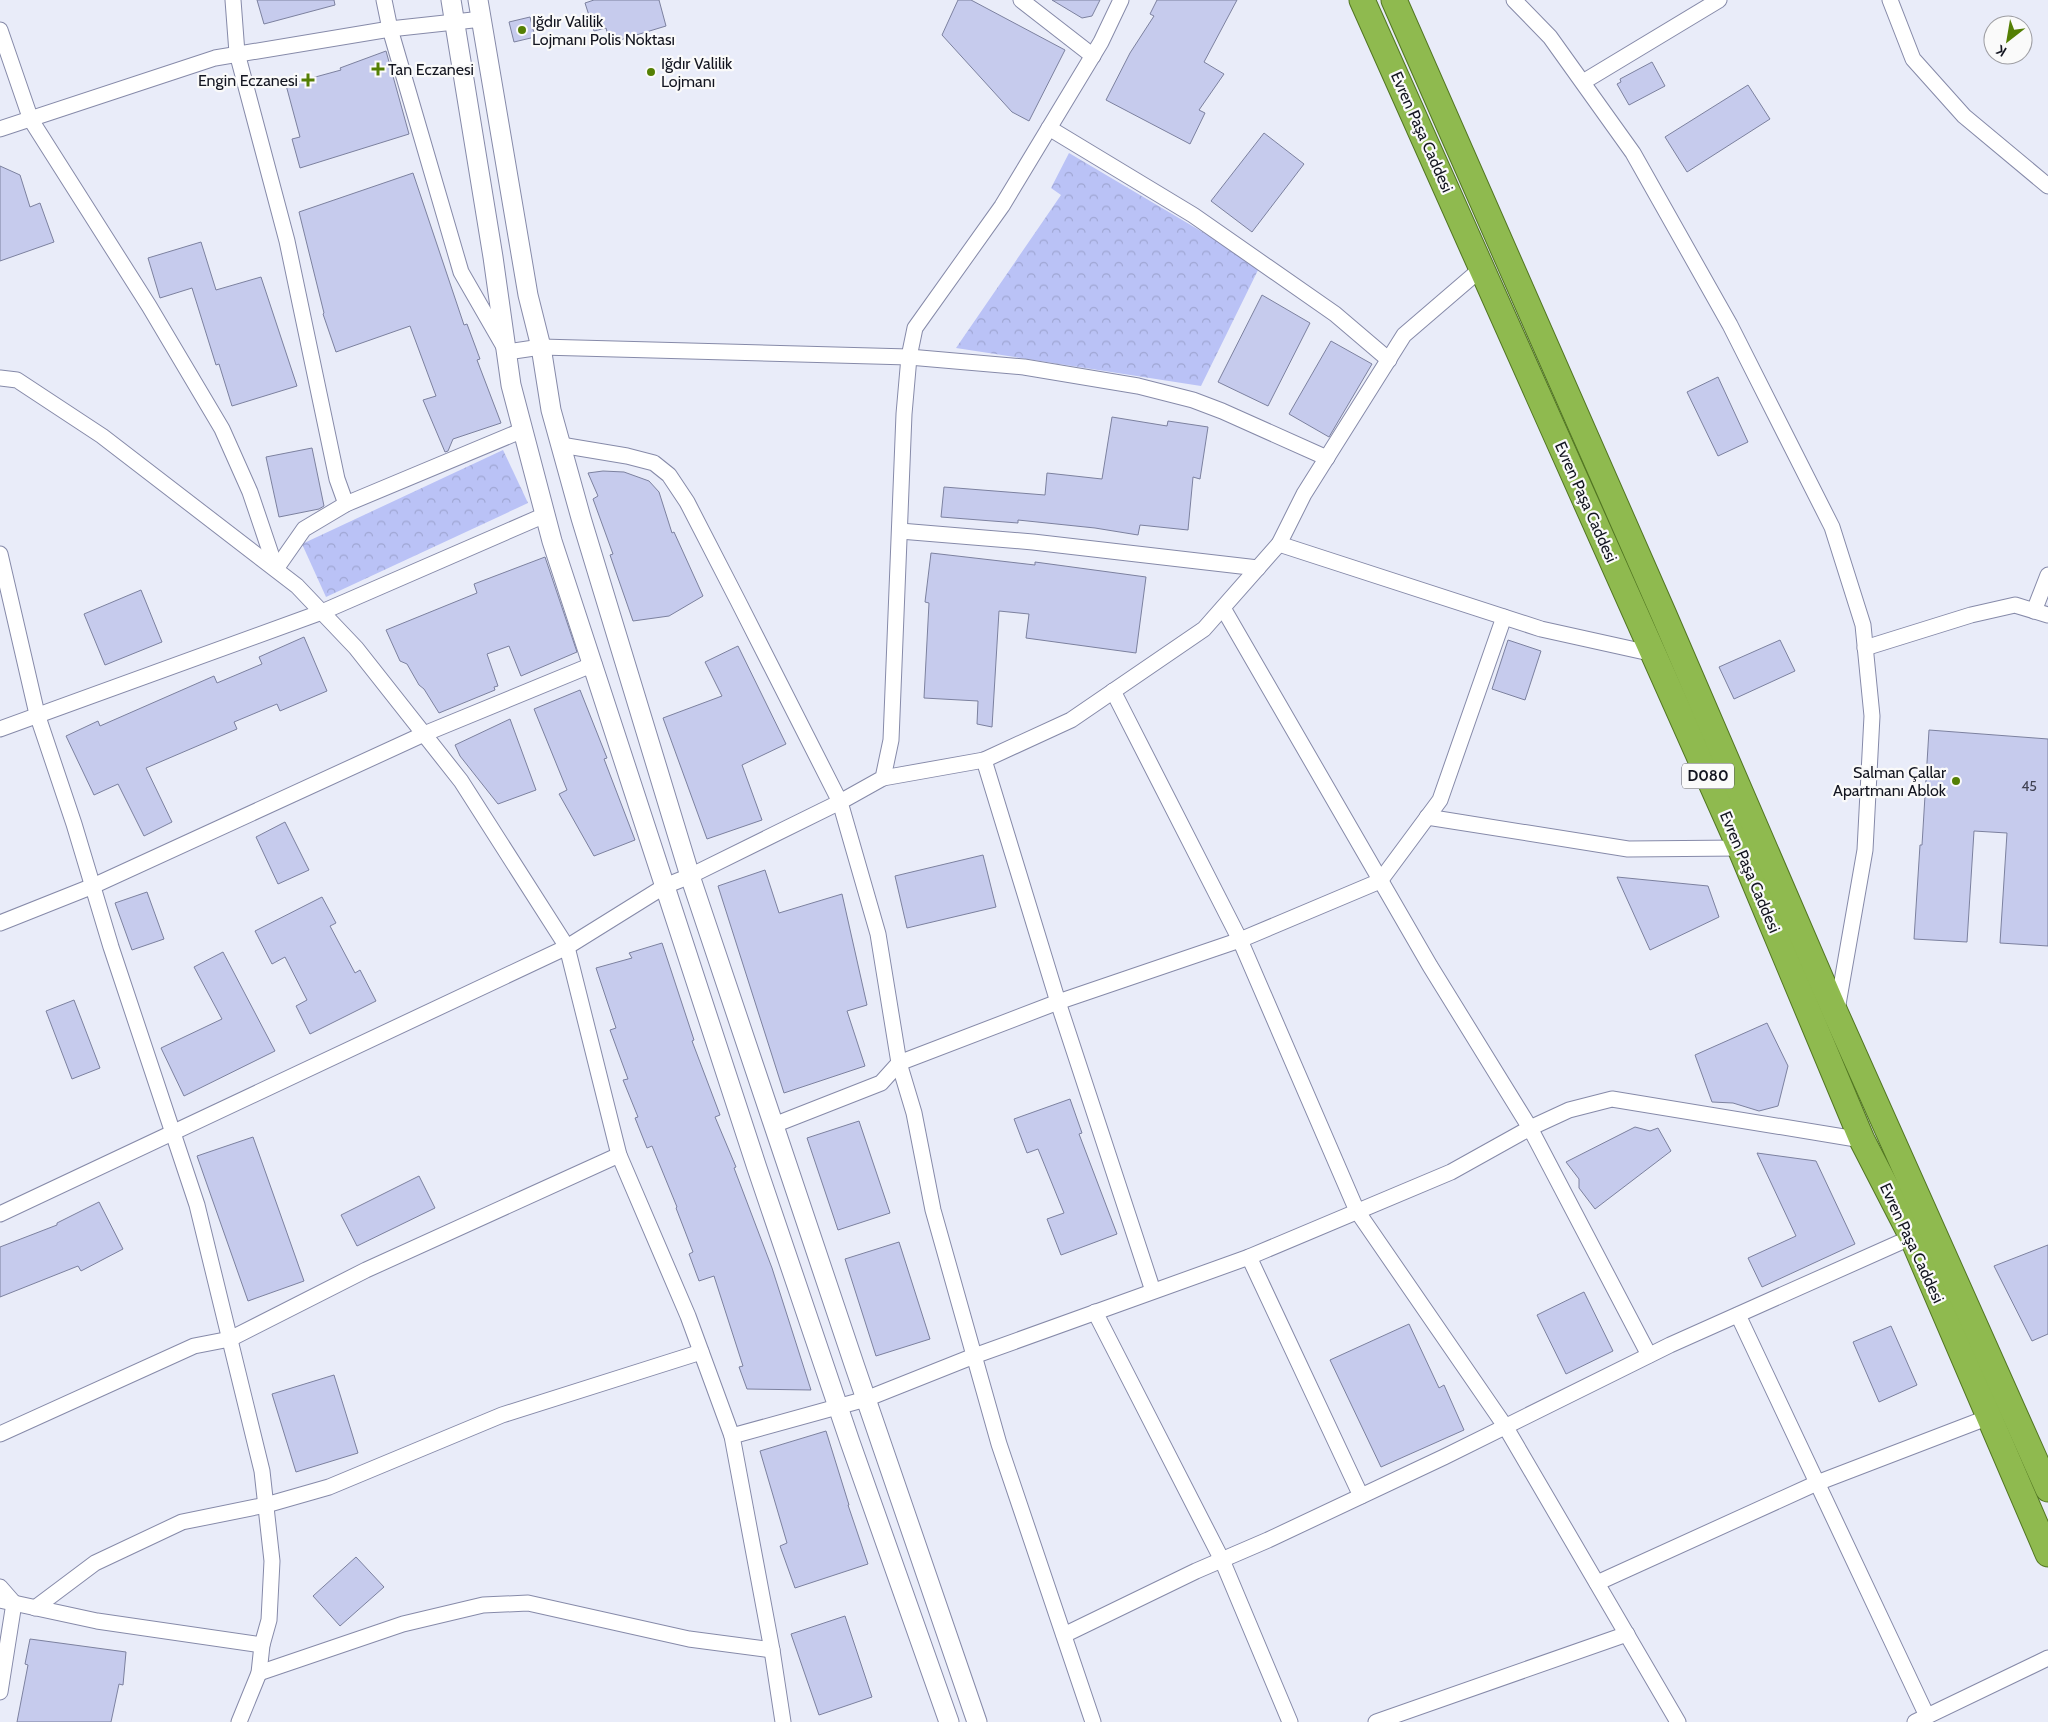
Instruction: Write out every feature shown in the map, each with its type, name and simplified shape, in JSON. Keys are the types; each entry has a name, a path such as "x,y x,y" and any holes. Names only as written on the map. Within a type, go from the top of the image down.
{"highway":[{"name":"Evren Paşa Caddesi","path":"1362,0 1740,848 1862,1140 1912,1237 2048,1554"},
{"name":"Evren Paşa Caddesi","path":"1394,0 1664,614 1836,1014 2048,1489"}],"street":[{"path":"233,0 237,53 287,241 336,479 346,504"},
{"path":"384,0 390,30 461,272 506,352"},
{"path":"451,0 511,384 552,541 838,1406 949,1722"},
{"path":"478,0 528,295 542,347 551,410 580,518 690,876 977,1722"},
{"path":"1021,0 1093,56"},
{"path":"883,778 891,740 904,414 909,357 915,328 1002,206 1093,56 1121,0"},
{"path":"1514,0 1550,37 1633,153 1730,325 1832,527 1863,625 1872,716 1865,850 1836,1014"},
{"path":"1583,82 1719,0"},
{"path":"1890,0 1913,59 1964,116 2048,186"},
{"path":"0,129 215,58 390,30 482,19"},
{"path":"0,30 31,120 149,306 222,429 250,492 276,569"},
{"path":"1050,128 1193,215 1335,314 1389,360"},
{"path":"0,1214 567,947 665,886 690,876 840,802 883,778 984,760 1071,720 1204,629 1279,544 1304,494 1404,335 1482,268"},
{"path":"506,352 542,347 909,357 1024,367 1166,392 1222,411 1327,458"},
{"path":"0,378 17,380 102,436 297,586 356,648 461,781 567,947 619,1155 688,1316 732,1436 772,1650 783,1722"},
{"path":"276,569 304,528 346,504 523,430"},
{"path":"560,445 627,456 654,463 669,475 686,502 738,601 840,802 878,934 899,1063 914,1113 933,1210 998,1444 1093,1722"},
{"path":"0,729 322,612 545,515"},
{"path":"900,531 1033,542 1258,568"},
{"path":"1279,544 1541,629 1654,654"},
{"path":"0,554 7,615 111,947 197,1205 262,1471 272,1561 269,1620 262,1644 259,1673 240,1722"},
{"path":"1865,648 1971,615 2015,605 2041,613 2048,575"},
{"path":"1223,608 1430,966 1530,1128 1649,1355"},
{"path":"774,1126 881,1083 899,1063 1058,1002 1240,940 1380,881 1440,800 1504,617"},
{"path":"0,923 93,886 424,734 594,664"},
{"path":"1113,691 1240,940 1357,1211 1506,1426 1678,1722"},
{"path":"984,760 1058,1002 1153,1291"},
{"path":"1427,817 1628,849 1740,848"},
{"path":"732,1436 866,1399 974,1356 1249,1257 1451,1172 1530,1128 1569,1110 1612,1099 1862,1140"},
{"path":"0,1434 194,1346 230,1339 366,1270 619,1155"},
{"path":"1064,1636 1196,1571 1268,1540 1361,1496 1649,1355 1912,1237"},
{"path":"1249,1257 1361,1496"},
{"path":"1095,1312 1222,1560 1290,1722"},
{"path":"1738,1315 1817,1484 1921,1719 2048,1658"},
{"path":"36,1608 95,1563 182,1522 266,1505 329,1487 502,1415 701,1352"},
{"path":"1597,1583 1817,1484 1989,1417"},
{"path":"0,1586 7,1601 0,1692"},
{"path":"7,1601 97,1621 262,1644"},
{"path":"259,1673 403,1624 483,1605 528,1602 690,1638 772,1650"},
{"path":"1376,1722 1393,1719 1627,1634"}],"green space":[{"path":"1069,153 1260,266 1201,386 956,348 1061,195 1051,188"},
{"path":"503,450 528,503 326,597 302,544"}],"building":[{"path":"257,0 334,0 335,5 264,24"},
{"name":"Iğdır Valilik Lojmanı","path":"594,0 659,0 666,26 610,43 606,28 594,31 585,3"},
{"path":"958,0 971,0 1065,50 1029,121 1012,112 942,35"},
{"path":"1052,0 1100,0 1092,16 1082,18"},
{"path":"1157,0 1237,0 1204,62 1224,74 1199,110 1205,113 1190,144 1106,100 1130,53 1154,16 1150,14"},
{"name":"Iğdır Valilik Lojmanı Polis Noktası","path":"530,17 535,37 514,42 509,22"},
{"path":"386,51 409,134 300,168 292,139 300,137 286,85 341,70 340,68"},
{"path":"1652,62 1665,86 1629,105 1617,84 1621,82 1620,79"},
{"path":"1748,85 1770,119 1687,172 1665,137"},
{"path":"1264,133 1304,164 1252,232 1211,201"},
{"path":"0,166 20,175 30,207 40,203 54,242 0,261"},
{"path":"413,173 464,325 467,324 480,359 477,360 501,423 453,439 448,451 445,452 423,400 436,396 410,326 336,352 323,314 299,212"},
{"path":"201,242 216,290 261,277 297,386 232,406 219,364 216,365 192,288 160,298 148,258"},
{"path":"1262,295 1310,323 1268,406 1218,382"},
{"path":"1331,341 1372,364 1329,437 1289,414"},
{"path":"1718,377 1748,442 1718,456 1687,392"},
{"path":"1112,417 1167,426 1168,421 1208,427 1200,479 1193,477 1188,530 1140,525 1138,535 1095,528 1018,520 1018,523 941,517 944,487 1045,495 1047,473 1102,479"},
{"path":"312,448 324,506 319,509 279,517 266,457"},
{"path":"603,471 624,472 649,481 659,492 672,533 674,532 703,596 669,616 633,621 610,555 613,554 593,499 598,496 588,473"},
{"path":"931,553 1035,565 1035,562 1146,577 1136,653 1026,638 1029,614 999,611 992,727 977,724 978,701 924,698 929,603 925,602"},
{"path":"545,557 577,652 521,676 509,646 487,654 498,686 494,687 495,690 439,713 407,664 400,661 386,630 477,593 474,584"},
{"path":"141,590 162,642 105,665 84,614"},
{"path":"304,637 327,691 280,711 277,704 234,722 237,729 146,768 172,822 144,836 118,784 94,795 66,736 98,721 100,726 214,676 217,683 262,664 259,657"},
{"path":"1508,640 1541,651 1525,700 1492,689"},
{"path":"1780,640 1795,671 1734,699 1719,667"},
{"path":"738,646 786,744 742,765 762,820 707,839 663,718 722,696 705,662"},
{"path":"580,690 607,758 604,759 635,840 594,856 559,794 567,790 534,709"},
{"path":"510,719 536,790 498,804 460,756 455,745"},
{"path":"1929,730 2048,739 2048,946 2000,943 2007,833 1974,831 1967,942 1914,939"},
{"path":"285,822 309,870 278,884 256,837"},
{"path":"983,855 996,907 907,928 895,876"},
{"path":"765,870 779,913 842,894 867,1005 847,1011 865,1066 784,1093 718,886"},
{"path":"1617,877 1708,886 1719,917 1650,950"},
{"path":"147,892 164,939 132,950 115,903"},
{"path":"322,897 336,923 330,926 355,973 360,970 376,1001 310,1034 296,1006 307,1000 285,957 272,964 255,931"},
{"path":"662,943 694,1040 692,1041 720,1115 715,1117 736,1167 734,1168 772,1268 811,1390 747,1389 739,1367 743,1366 714,1276 699,1281 689,1254 693,1252 677,1207 652,1146 647,1148 635,1118 638,1117 623,1080 628,1079 610,1030 616,1028 596,968 632,958 629,953"},
{"path":"223,952 275,1051 184,1096 161,1048 222,1019 194,967"},
{"path":"74,1000 100,1068 72,1079 46,1011"},
{"path":"1767,1023 1788,1066 1778,1106 1759,1111 1733,1103 1712,1102 1695,1055"},
{"path":"1070,1099 1082,1133 1079,1134 1117,1234 1061,1255 1047,1219 1064,1213 1038,1149 1027,1153 1014,1119"},
{"path":"859,1121 890,1213 838,1230 807,1138"},
{"path":"1635,1127 1650,1131 1658,1128 1671,1151 1595,1209 1579,1188 1579,1179 1566,1162"},
{"path":"253,1137 304,1281 248,1301 197,1156"},
{"path":"1757,1153 1816,1161 1855,1244 1762,1287 1748,1258 1796,1236"},
{"path":"419,1176 435,1208 357,1246 341,1215"},
{"path":"99,1202 123,1249 81,1271 78,1266 0,1297 0,1247 57,1225 57,1223"},
{"path":"899,1242 930,1339 876,1356 845,1259"},
{"path":"2048,1245 2048,1334 2032,1341 1994,1266"},
{"path":"1584,1292 1613,1351 1566,1374 1537,1315"},
{"path":"1409,1324 1439,1388 1444,1385 1464,1430 1381,1467 1330,1360"},
{"path":"1891,1326 1917,1385 1879,1402 1853,1342"},
{"path":"334,1375 358,1453 296,1472 272,1394"},
{"path":"826,1431 868,1564 795,1588 780,1546 787,1543 760,1451"},
{"path":"356,1557 384,1587 340,1626 313,1596"},
{"path":"845,1616 872,1697 819,1715 791,1634"},
{"path":"30,1639 126,1652 123,1685 119,1684 111,1722 17,1722 28,1665 25,1664"}],"place":[{"name":"Iğdır Valilik Lojmanı Polis Noktası","path":"522,30"},
{"name":"Tan Eczanesi","path":"378,69"},
{"name":"Iğdır Valilik Lojmanı","path":"651,72"},
{"name":"Engin Eczanesi","path":"308,80"},
{"name":"Salman Çallar Apartmanı Ablok","path":"1956,781"}]}
